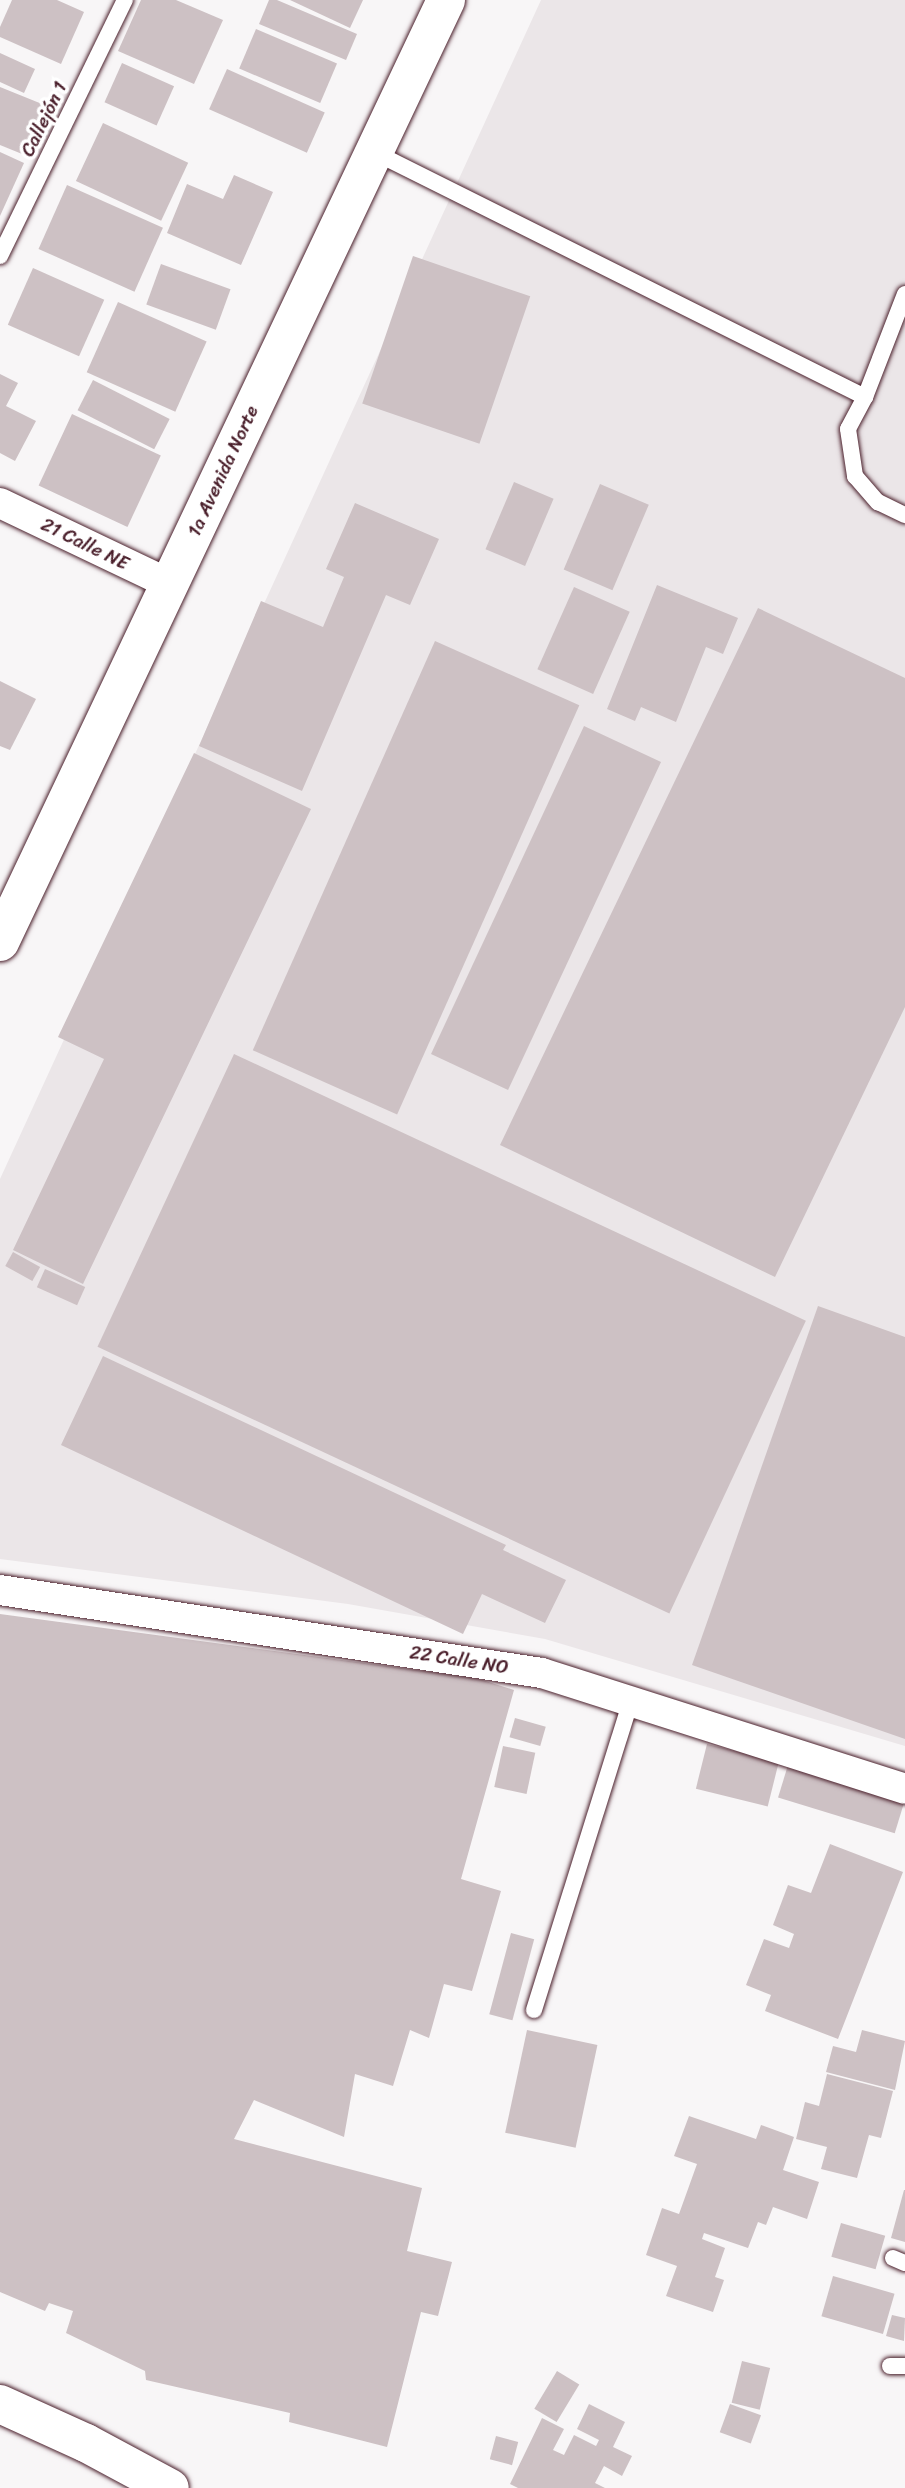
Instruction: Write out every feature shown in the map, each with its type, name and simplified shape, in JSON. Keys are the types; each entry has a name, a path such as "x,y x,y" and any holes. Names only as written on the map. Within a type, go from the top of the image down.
{"street":[{"name":"1a Avenida Norte","path":"0,942 446,0"},
{"name":"21 Calle NE","path":"0,503 170,584"},
{"name":"22 Calle NO","path":"0,1590 542,1673 905,1789"},
{"path":"0,2404 86,2443 170,2488"}],"lane":[{"name":"Callejón 1","path":"0,256 125,0"},
{"path":"374,152 865,397"},
{"path":"905,294 865,397 848,429 855,476 878,502 905,514"},
{"path":"534,2010 631,1701"}],"shaded area":[{"path":"541,0 905,0 905,1746 545,1639 348,1604 0,1559 0,1179"}],"building":[{"path":"12,0 57,0 84,12 61,64 0,37 0,27"},
{"path":"141,0 176,0 223,20 194,84 118,51"},
{"path":"269,0 277,0 357,34 346,60 259,24"},
{"path":"290,0 363,0 350,28"},
{"path":"256,29 337,63 320,103 239,69"},
{"path":"0,53 35,69 24,93 0,82"},
{"path":"122,63 174,86 157,125 105,102"},
{"path":"227,69 325,113 307,153 209,109"},
{"path":"0,87 47,106 27,156 0,145"},
{"path":"103,123 188,163 161,221 76,181"},
{"path":"0,152 24,163 0,216"},
{"path":"234,175 273,192 241,265 167,233 187,184 223,199"},
{"path":"67,185 163,228 134,292 39,249"},
{"path":"413,256 530,296 479,444 362,404"},
{"path":"161,264 231,289 216,330 146,304"},
{"path":"33,268 104,300 79,356 8,325"},
{"path":"118,302 207,341 175,412 87,372"},
{"path":"0,374 18,383 6,406 36,421 15,461 0,453"},
{"path":"93,380 170,419 154,449 78,410"},
{"path":"72,414 161,455 127,527 39,486"},
{"path":"514,482 554,499 525,566 485,549"},
{"path":"600,484 649,505 612,590 564,570"},
{"path":"355,503 439,539 410,605 386,595 302,791 199,746 261,601 323,627 344,577 326,569"},
{"path":"657,585 738,618 723,654 706,647 676,722 641,707 635,721 607,709"},
{"path":"574,587 630,612 593,694 537,669"},
{"path":"758,608 905,678 905,1007 775,1277 500,1145"},
{"path":"435,641 579,705 397,1115 253,1050"},
{"path":"0,681 36,699 10,750 0,746"},
{"path":"584,726 661,762 508,1090 431,1054"},
{"path":"194,753 311,809 83,1284 13,1250 104,1059 58,1037"},
{"path":"234,1054 806,1321 669,1613 97,1347"},
{"path":"13,1252 40,1267 32,1281 5,1266"},
{"path":"45,1269 85,1287 77,1305 37,1287"},
{"path":"818,1306 905,1337 905,1739 692,1665"},
{"path":"103,1356 506,1545 503,1550 566,1580 545,1623 482,1594 463,1634 61,1445"},
{"path":"0,1614 476,1678 514,1690 461,1879 501,1891 472,1991 444,1984 429,2038 410,2030 393,2086 355,2074 344,2137 254,2100 234,2139 422,2188 407,2251 452,2262 438,2316 421,2312 387,2447 289,2422 290,2413 146,2380 145,2371 66,2333 73,2311 49,2303 45,2311 0,2292"},
{"path":"515,1718 546,1727 540,1746 509,1737"},
{"path":"707,1744 779,1762 768,1807 696,1789"},
{"path":"503,1746 535,1753 527,1794 494,1787"},
{"path":"788,1765 905,1801 895,1833 778,1798"},
{"path":"830,1844 903,1872 838,2039 765,2011 771,1995 746,1985 764,1939 789,1948 794,1934 773,1925 788,1885 811,1893"},
{"path":"511,1933 534,1939 512,2020 489,2014"},
{"path":"527,2030 597,2045 576,2148 505,2133"},
{"path":"862,2030 905,2041 895,2090 826,2072 833,2046 856,2052"},
{"path":"827,2074 893,2091 881,2138 869,2135 857,2178 821,2169 827,2147 796,2139 805,2102 819,2106"},
{"path":"689,2116 756,2139 761,2125 794,2137 783,2170 819,2182 807,2219 773,2207 766,2225 758,2222 748,2248 704,2233 702,2239 725,2248 715,2277 724,2280 713,2312 666,2296 677,2266 646,2255 662,2208 679,2214 697,2164 674,2156"},
{"path":"905,2190 905,2242 891,2238"},
{"path":"841,2223 885,2236 876,2269 831,2257"},
{"path":"833,2276 895,2294 883,2334 821,2316"},
{"path":"892,2315 905,2318 904,2341 886,2336"},
{"path":"742,2361 770,2368 760,2410 732,2403"},
{"path":"557,2371 579,2384 557,2422 534,2409"},
{"path":"589,2404 625,2422 613,2447 632,2456 622,2476 604,2466 595,2483 605,2488 518,2488 510,2484 542,2418 564,2429 553,2450 564,2455 574,2435 596,2446 599,2440 577,2429"},
{"path":"730,2404 761,2415 751,2443 720,2432"},
{"path":"496,2436 518,2442 512,2465 490,2459"}]}
